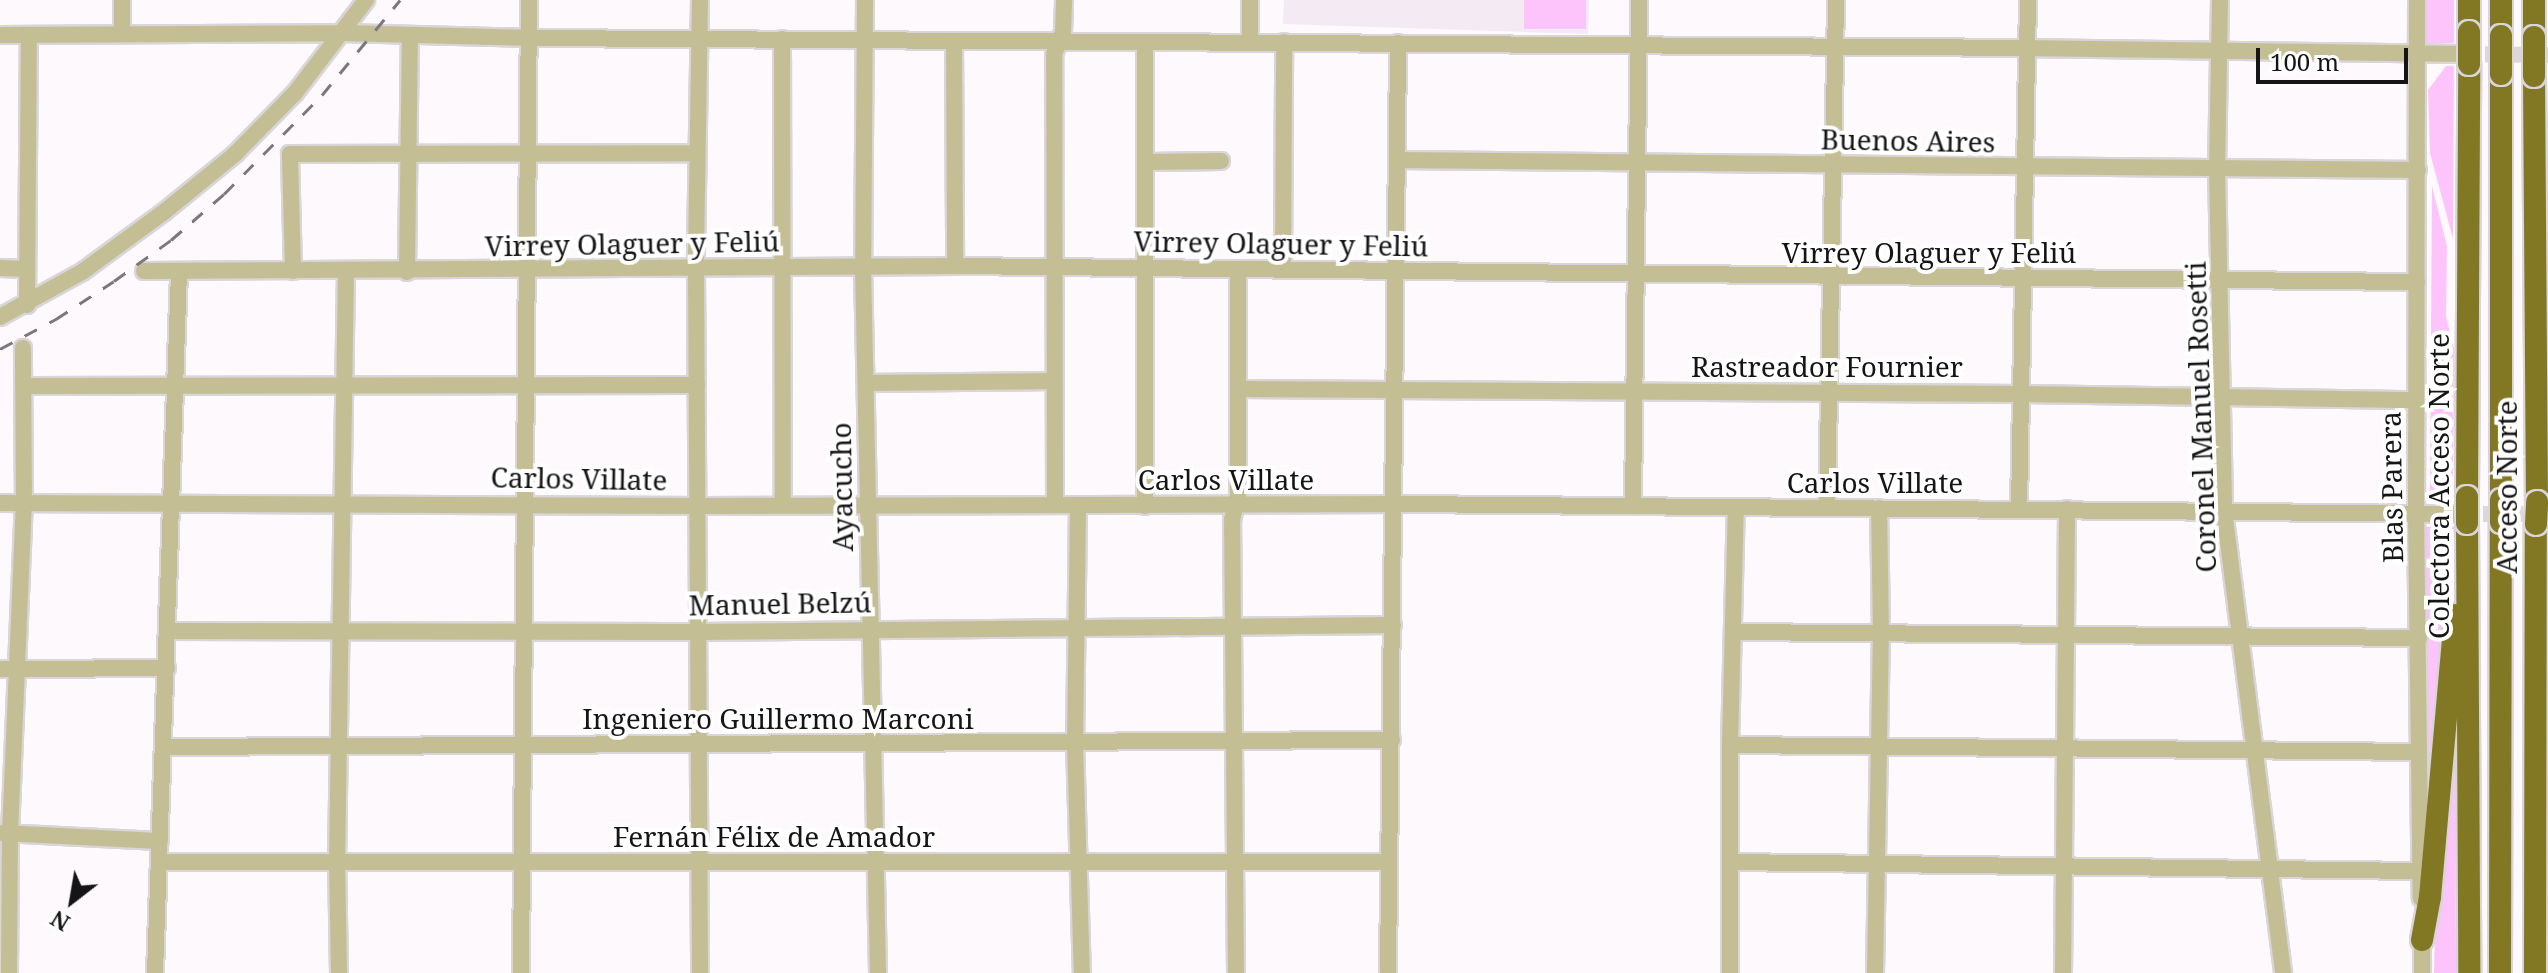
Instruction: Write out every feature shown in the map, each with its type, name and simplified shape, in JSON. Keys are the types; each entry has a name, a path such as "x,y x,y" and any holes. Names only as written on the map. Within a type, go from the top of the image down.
{"highway":[{"name":"Colectora Acceso Norte","path":"2469,0 2469,32 2462,59 2463,511 2469,973"},
{"name":"Acceso Norte","path":"2500,973 2501,0"},
{"name":"Acceso Norte","path":"2534,0 2535,973"},
{"path":"2422,940 2430,897 2463,511"}],"street":[{"path":"122,0 122,32"},
{"path":"0,317 27,305 127,239 235,154 295,93 366,0"},
{"path":"521,973 522,504 529,0"},
{"path":"700,0 696,153 700,973"},
{"name":"Ayacucho","path":"865,0 863,267 878,973"},
{"path":"1055,504 1054,54 1063,32 1064,0"},
{"path":"1250,0 1250,42"},
{"path":"1633,506 1639,0"},
{"path":"1827,507 1836,0"},
{"path":"2019,509 2028,0"},
{"name":"Coronel Manuel Rosetti","path":"2220,0 2217,168 2224,511 2283,973"},
{"name":"Blas Parera","path":"2417,0 2416,512 2422,973"},
{"path":"0,35 343,33 1058,43 2219,49 2416,54 2462,59"},
{"path":"27,305 29,35"},
{"path":"407,272 410,36"},
{"path":"782,39 783,505"},
{"path":"954,42 955,266"},
{"path":"1145,42 1145,506"},
{"path":"1283,270 1284,42"},
{"path":"1388,973 1398,43"},
{"path":"293,271 290,154 696,153"},
{"name":"Buenos Aires","path":"1397,160 2418,170"},
{"path":"1146,162 1221,161"},
{"name":"Virrey Olaguer y Feliú","path":"144,271 407,272 955,266 2023,277 2220,283 2417,282"},
{"path":"0,268 27,269"},
{"path":"1236,973 1232,520 1236,505 1238,269"},
{"path":"155,973 174,503 179,271"},
{"path":"339,973 337,863 346,272"},
{"path":"9,973 5,833 18,670 24,504 23,348"},
{"path":"866,383 1054,381"},
{"path":"24,386 525,382 697,385"},
{"name":"Rastreador Fournier","path":"1238,389 1829,392 2416,400"},
{"name":"Carlos Villate","path":"0,503 700,506 1394,504 2463,511"},
{"path":"1078,505 1079,627 1075,742 1082,973"},
{"path":"1730,973 1730,745 1736,507"},
{"path":"1875,973 1881,633 1879,508"},
{"path":"2063,973 2067,509"},
{"name":"Manuel Belzú","path":"169,631 523,629 700,632 871,627 1393,625"},
{"path":"1733,632 2419,638"},
{"path":"0,669 167,668"},
{"name":"Ingeniero Guillermo Marconi","path":"164,747 1392,740"},
{"path":"1730,745 2419,752"},
{"path":"5,833 160,841"},
{"name":"Fernán Félix de Amador","path":"160,862 1388,862"},
{"path":"1730,862 2421,871"}],"shaded area":[{"path":"1284,0 1589,0 1588,34 1283,24"},
{"path":"1524,0 1586,0 1586,29 1524,29"},
{"path":"2427,0 2454,0 2454,43 2427,43"},
{"path":"2446,66 2454,66 2453,239 2430,153 2428,90"},
{"path":"2432,186 2447,246 2446,316 2454,349 2453,503 2439,502 2430,494"},
{"path":"2454,526 2429,827 2423,531 2426,527"},
{"path":"2455,675 2456,973 2434,973 2435,933"}],"tunnel":[{"path":"2461,54 2548,55"},
{"path":"2459,514 2548,514"}],"railway":[{"path":"0,349 56,319 114,281 171,240 224,194 322,95 400,0"}]}
